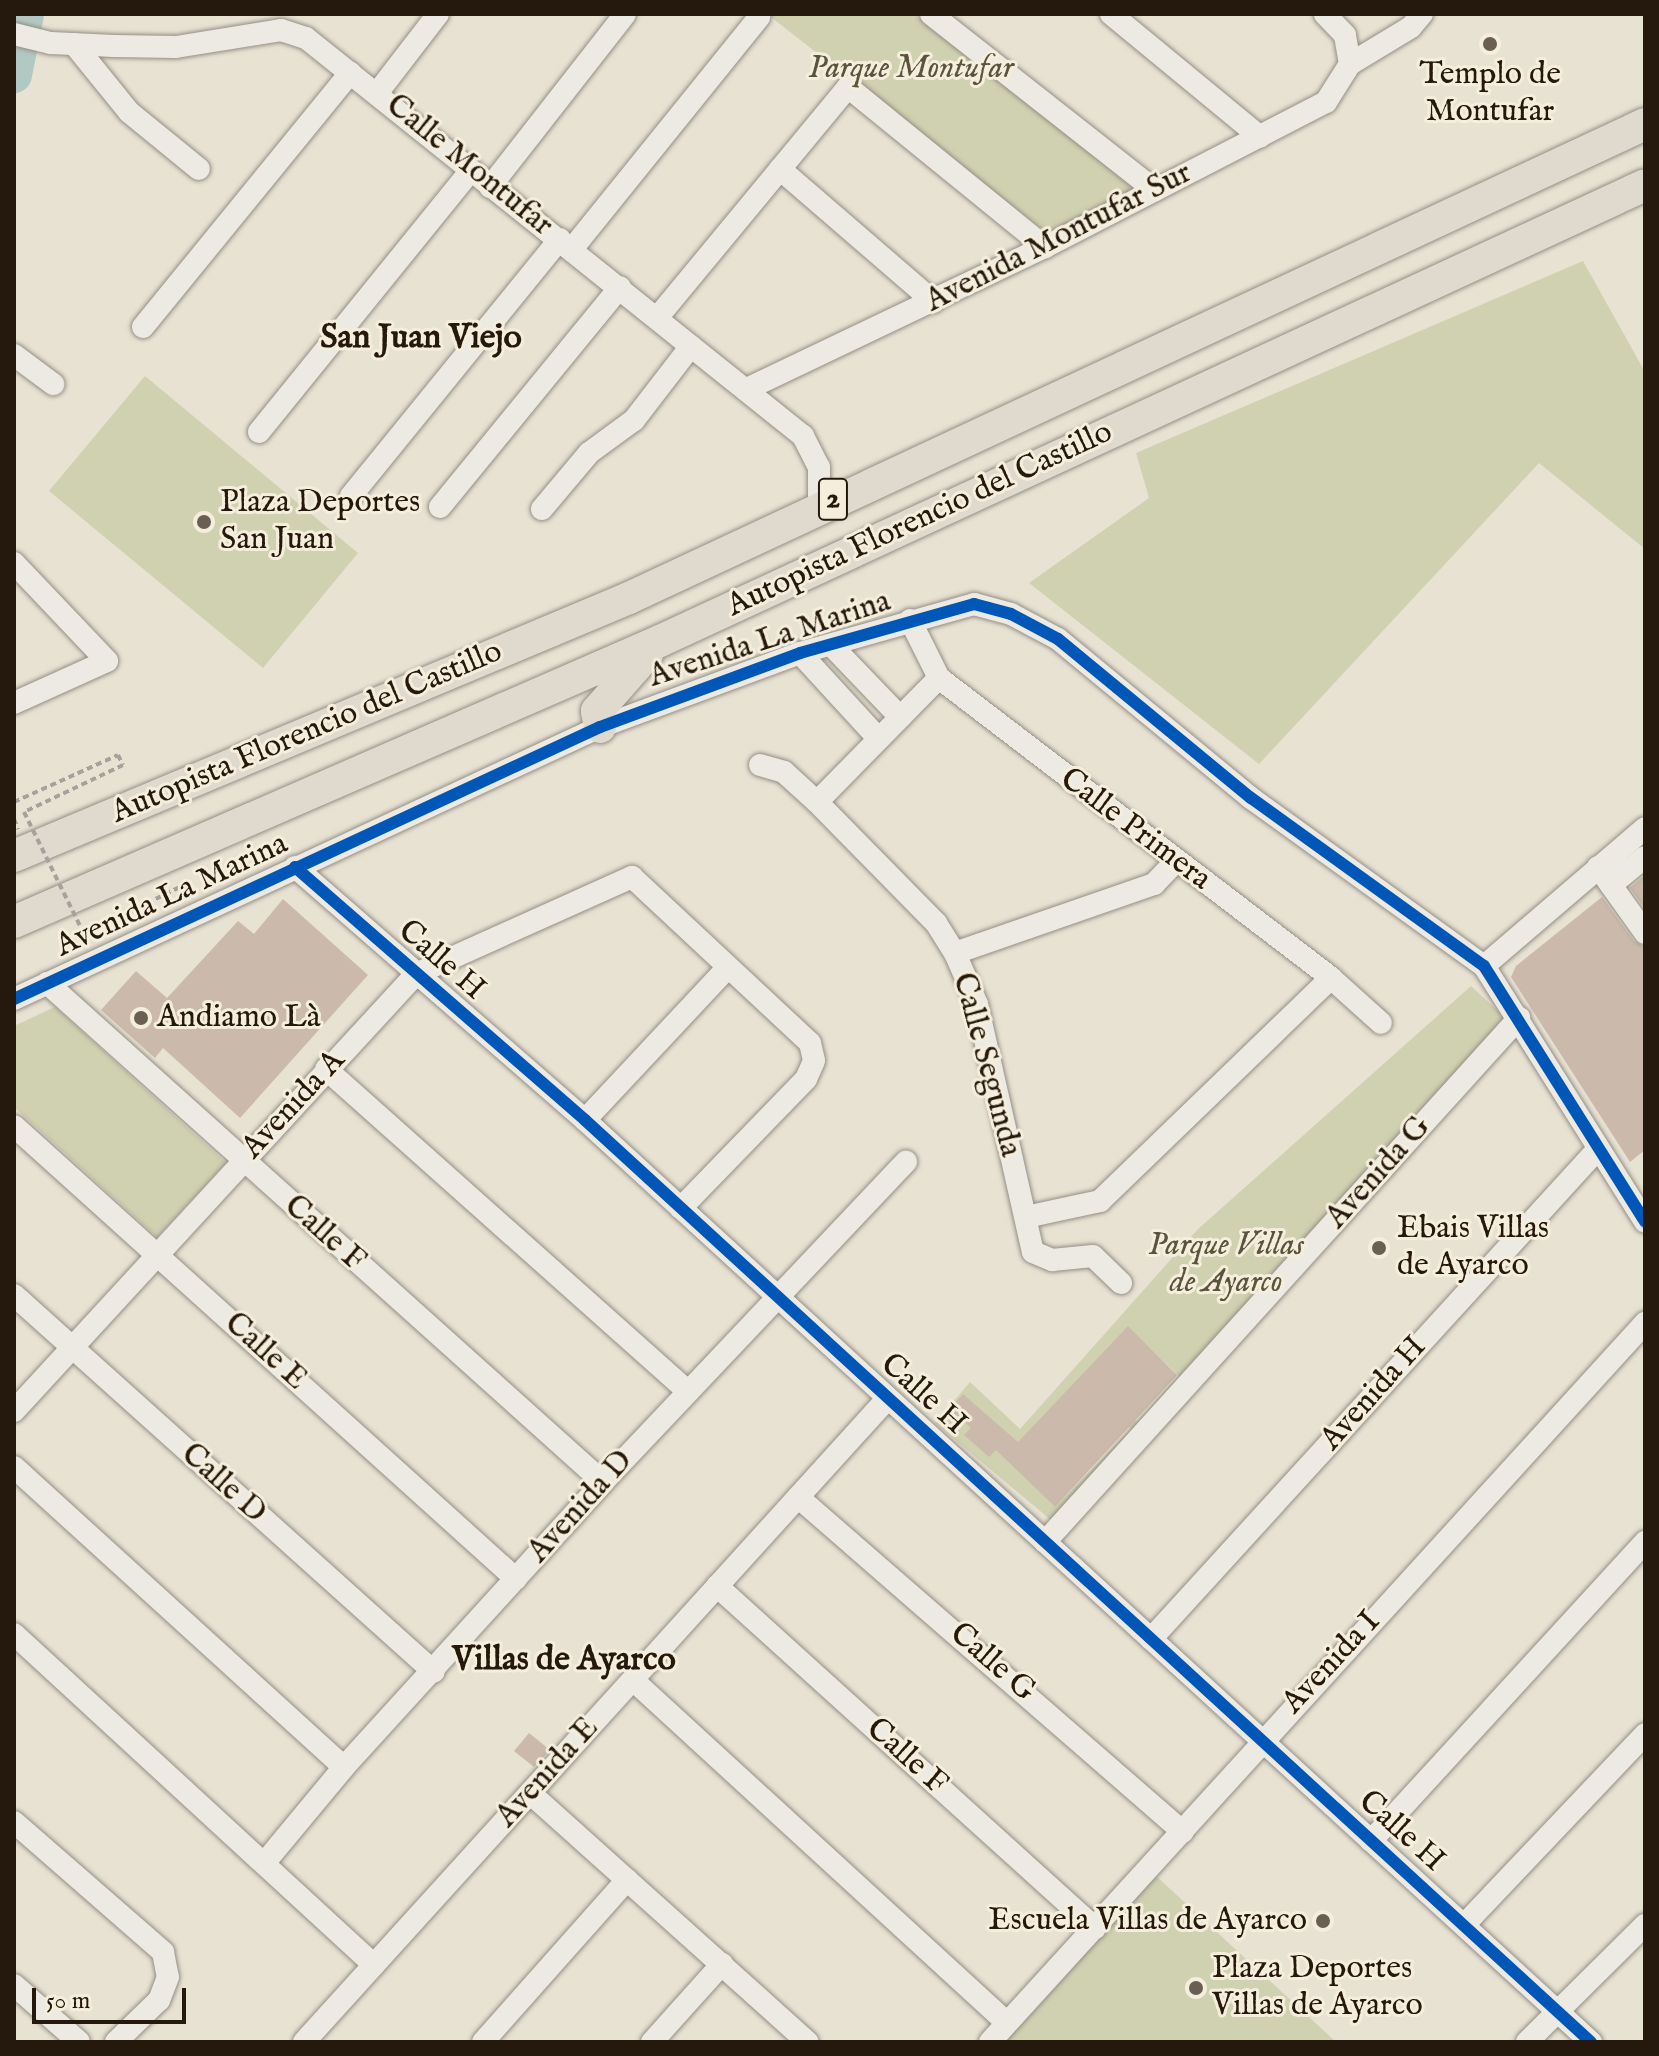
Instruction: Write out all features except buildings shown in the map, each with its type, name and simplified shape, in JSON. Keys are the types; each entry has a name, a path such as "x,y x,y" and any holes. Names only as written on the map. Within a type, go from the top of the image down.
{"highway":[{"name":"Autopista Florencio del Castillo","path":"14,856 629,598 819,506 1645,124"},
{"name":"Autopista Florencio del Castillo","path":"14,922 660,641 1645,185"},
{"path":"600,727 597,711 660,641"}],"street":[{"path":"378,92 438,14"},
{"path":"490,187 625,14"},
{"path":"931,14 1155,190"},
{"path":"1111,14 1260,137"},
{"path":"1325,14 1345,35 1350,64 1411,27 1422,14"},
{"path":"351,496 759,17"},
{"name":"Calle Montufar","path":"21,36 74,44 176,47 281,30 306,38 378,92 470,171 691,346 749,388 814,451 819,506"},
{"path":"74,44 129,112 199,169"},
{"name":"Avenida Montufar Sur","path":"749,388 1045,247 1326,102 1350,64"},
{"path":"143,327 350,73"},
{"path":"657,318 848,87 1045,247"},
{"path":"780,169 934,302"},
{"path":"259,432 470,171"},
{"path":"440,507 620,287"},
{"path":"542,509 589,453 634,420 691,346"},
{"path":"14,355 53,384"},
{"path":"14,563 107,661 14,703"},
{"name":"Avenida La Marina","path":"14,999 600,727 800,653 974,604 1011,614 1058,639 1251,798 1484,966"},
{"name":"Calle Primera","path":"910,620 939,678 1175,862 1331,978 1381,1023"},
{"path":"831,645 900,717"},
{"path":"800,653 878,738"},
{"path":"817,802 939,678"},
{"name":"Calle Segunda","path":"760,765 784,772 817,802 936,923 955,953 977,1004 1033,1252 1041,1259 1093,1256 1121,1283"},
{"path":"1605,876 1645,828"},
{"path":"1645,857 1605,876 1484,966 1645,1222"},
{"path":"955,953 1154,884 1175,862"},
{"name":"Calle H","path":"295,867 585,1120 1591,2042"},
{"path":"1605,876 1645,933"},
{"name":"Avenida A","path":"14,1411 416,974 632,877 728,967"},
{"path":"585,1120 728,967 810,1043 814,1061 806,1079 681,1208"},
{"path":"1026,1217 1100,1201 1331,978"},
{"name":"Calle F","path":"47,983 603,1482"},
{"name":"Avenida G","path":"1045,1542 1519,1018"},
{"path":"326,1069 688,1392"},
{"name":"Calle E","path":"14,1126 516,1579"},
{"name":"Avenida H","path":"1151,1639 1598,1149"},
{"name":"Avenida D","path":"266,1861 344,1767 434,1672 603,1482 906,1162"},
{"name":"Calle D","path":"14,1295 434,1672"},
{"name":"Avenida I","path":"990,2042 1183,1832 1261,1739 1645,1323"},
{"name":"Avenida E","path":"304,2042 888,1398"},
{"path":"14,1467 344,1767"},
{"name":"Calle G","path":"798,1497 1183,1832"},
{"path":"1371,1841 1645,1542"},
{"name":"Calle F","path":"717,1586 1095,1928"},
{"path":"14,1634 266,1861 374,1965"},
{"path":"633,1680 1007,2023"},
{"path":"1464,1925 1645,1734"},
{"path":"530,1793 808,2042"},
{"path":"14,1822 163,1952 168,1977 159,2000 116,2042"},
{"path":"483,2042 627,1880"},
{"path":"1527,2042 1556,2009 1645,1925"},
{"path":"652,2042 722,1964"},
{"path":"14,1985 79,2042"}],"path":[{"path":"14,802 118,755 123,765 26,812 86,933 186,884 190,895 179,901"}],"green space":[{"name":"Parque Montufar","path":"767,14 914,14 1140,192 1046,232"},
{"path":"1583,261 1645,372 1645,549 1539,463 1259,764 1029,583 1149,498 1136,453"},
{"name":"Plaza Deportes San Juan","path":"145,376 358,553 263,668 49,491"},
{"name":"Parque Villas de Ayarco","path":"1471,986 1509,1021 1052,1521 935,1423 970,1382 1020,1429 1197,1230","holes":["1128,1327 1179,1376 1137,1422 1125,1411 1120,1417 1131,1429 1055,1507 1004,1457"]},
{"path":"55,1007 226,1163 157,1237 14,1107 14,1026"},
{"path":"1155,1875 1336,2042 1005,2042"}],"waterway":[{"path":"14,75 26,14"}],"cycle path":[{"path":"14,999 600,727 800,653 974,604 1011,614 1058,639 1251,798 1484,966 1645,1222"},
{"path":"295,867 585,1120 1591,2042"}],"place":[{"name":"Templo de Montufar","path":"1490,44"},
{"name":"Plaza Deportes San Juan","path":"204,522"},
{"name":"Andiamo Là","path":"141,1018"},
{"name":"Ebais Villas de Ayarco","path":"1379,1248"},
{"name":"Escuela Villas de Ayarco","path":"1323,1921"},
{"name":"Plaza Deportes Villas de Ayarco","path":"1196,1988"}],"district":[{"name":"San Juan Viejo","path":"421,338"},
{"name":"Villas de Ayarco","path":"564,1660"}]}
